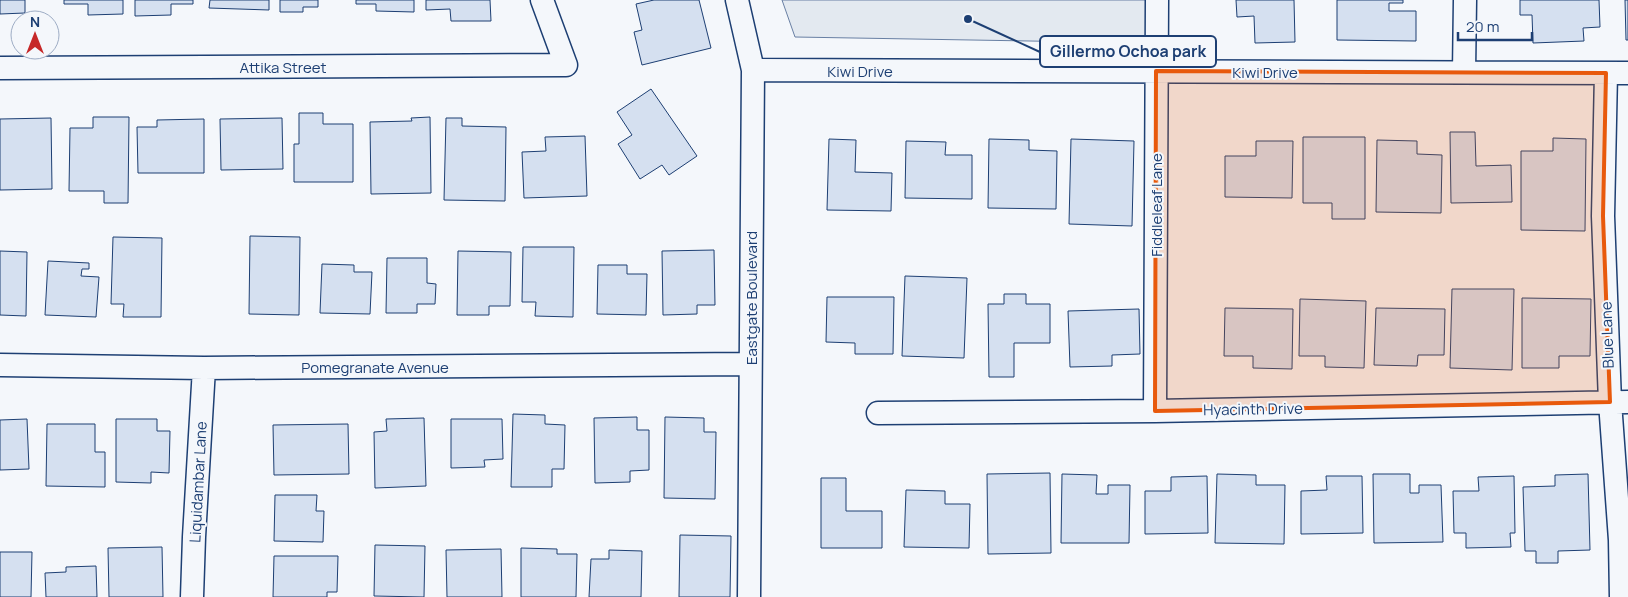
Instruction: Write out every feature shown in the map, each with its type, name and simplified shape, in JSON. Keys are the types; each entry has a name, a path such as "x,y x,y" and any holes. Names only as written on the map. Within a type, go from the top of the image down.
{"street":[{"name":"Attika Street","path":"0,68 566,65 542,0"},
{"name":"Eastgate Boulevard","path":"738,0 753,70 749,597"},
{"name":"Fiddleleaf Lane","path":"1155,410 1157,0"},
{"path":"1464,72 1465,0"},
{"name":"Kiwi Drive","path":"753,70 1617,73"},
{"name":"Blue Lane","path":"1617,73 1603,216 1619,402 1621,597"},
{"name":"Pomegranate Avenue","path":"0,365 204,368 750,364"},
{"name":"Liquidambar Lane","path":"192,597 204,368"},
{"name":"Hyacinth Drive","path":"878,412 1155,410 1619,402"}],"highlighted area":[{"path":"1156,71 1606,73 1603,216 1610,402 1155,411"}],"shaded area":[{"path":"782,0 1147,0 1147,43 795,37"}],"building":[{"path":"0,0 25,0 25,10 10,10 10,14 0,14"},
{"path":"64,0 123,0 123,14 88,15 88,4 64,4"},
{"path":"135,0 193,0 193,4 171,4 171,15 135,16"},
{"path":"210,0 269,0 269,10 209,8"},
{"path":"280,0 318,0 318,7 303,7 303,12 280,12"},
{"path":"356,0 414,0 414,12 376,11 376,4 356,4"},
{"path":"426,0 490,0 491,21 451,21 450,9 426,10"},
{"path":"654,0 699,0 711,48 642,65 634,32 642,30 636,4"},
{"path":"1236,0 1294,0 1295,42 1255,43 1254,16 1237,17"},
{"path":"1337,0 1403,0 1403,3 1389,3 1389,11 1416,11 1416,41 1337,40"},
{"path":"1520,0 1599,0 1600,27 1583,28 1584,41 1533,43 1532,15 1520,15"},
{"path":"1625,0 1628,0 1628,40 1626,40"},
{"path":"651,89 697,156 669,175 662,165 640,179 618,144 632,135 617,112"},
{"path":"299,113 323,113 323,124 353,124 353,182 294,182 294,144 299,144"},
{"path":"93,117 129,117 128,203 104,203 104,191 69,191 70,128 93,128"},
{"path":"430,117 431,193 371,194 370,122 412,121 411,118"},
{"path":"51,118 52,189 0,190 0,119"},
{"path":"282,118 283,169 221,170 220,119"},
{"path":"446,118 462,118 462,126 506,127 505,201 444,200"},
{"path":"204,119 204,173 138,173 137,127 157,127 157,120"},
{"path":"1450,132 1475,132 1476,166 1511,165 1512,202 1451,203"},
{"path":"585,136 587,196 524,198 522,152 546,151 545,137"},
{"path":"1303,137 1365,137 1365,219 1332,219 1332,203 1303,203"},
{"path":"1553,138 1586,139 1585,231 1521,230 1521,151 1553,151"},
{"path":"829,139 856,140 855,172 892,173 891,211 827,210"},
{"path":"989,139 1029,140 1029,150 1057,151 1056,209 988,208"},
{"path":"1071,139 1134,141 1132,226 1069,224"},
{"path":"1377,140 1417,141 1417,154 1442,155 1441,213 1376,212"},
{"path":"906,141 946,142 945,155 972,155 972,199 905,198"},
{"path":"1256,141 1293,141 1292,198 1225,197 1225,156 1256,156"},
{"path":"250,236 300,237 299,315 249,314"},
{"path":"113,237 162,238 161,317 123,317 124,304 111,304"},
{"path":"523,247 574,247 573,317 535,316 536,302 522,302"},
{"path":"714,250 715,305 697,305 697,314 663,315 662,251"},
{"path":"0,251 27,252 26,316 0,315"},
{"path":"458,251 511,252 510,306 489,306 489,315 457,315"},
{"path":"387,258 427,258 427,283 436,284 435,304 417,304 417,313 386,313"},
{"path":"48,261 89,263 89,269 82,269 81,276 99,277 96,317 45,315"},
{"path":"322,264 354,265 354,272 372,272 370,314 320,313"},
{"path":"598,265 627,265 627,274 647,274 646,315 597,314"},
{"path":"905,276 967,278 964,358 902,356"},
{"path":"1452,289 1514,289 1512,370 1450,368"},
{"path":"1004,294 1026,294 1026,304 1050,304 1050,343 1014,343 1014,377 989,377 988,304 1004,304"},
{"path":"827,297 894,297 893,354 855,354 855,343 826,342"},
{"path":"1522,298 1591,299 1590,356 1559,356 1559,368 1522,368"},
{"path":"1300,299 1366,301 1364,368 1325,367 1325,356 1299,356"},
{"path":"1225,308 1293,309 1292,369 1253,368 1253,356 1224,356"},
{"path":"1376,308 1445,309 1444,355 1418,355 1417,366 1374,365"},
{"path":"1139,309 1140,354 1112,355 1112,366 1070,367 1068,311"},
{"path":"513,414 545,415 545,424 565,425 564,469 552,469 552,487 511,487"},
{"path":"637,417 637,430 649,430 649,470 630,471 630,482 595,483 594,418"},
{"path":"665,417 704,418 704,432 716,432 715,499 664,498"},
{"path":"424,418 426,486 375,488 374,432 387,431 386,419"},
{"path":"27,419 29,469 0,470 0,420"},
{"path":"116,419 157,419 157,431 170,431 169,473 151,472 151,483 116,482"},
{"path":"451,419 502,419 503,459 484,460 485,467 451,468"},
{"path":"47,424 95,424 95,452 105,452 105,487 46,486"},
{"path":"348,424 349,474 274,475 273,425"},
{"path":"1050,473 1051,553 988,554 987,474"},
{"path":"1062,474 1097,475 1096,494 1108,494 1108,485 1130,485 1129,543 1061,543"},
{"path":"1217,474 1256,475 1256,485 1285,485 1284,544 1215,543"},
{"path":"1373,474 1410,474 1410,493 1419,493 1419,485 1441,485 1443,542 1374,543"},
{"path":"1588,474 1590,550 1558,551 1558,563 1536,563 1536,551 1525,551 1523,487 1555,486 1555,475"},
{"path":"1207,476 1208,533 1145,534 1145,491 1171,491 1171,477"},
{"path":"1326,476 1362,476 1363,533 1301,534 1301,491 1327,490"},
{"path":"1514,476 1515,533 1510,533 1511,547 1466,548 1466,533 1454,533 1453,491 1479,491 1478,477"},
{"path":"821,478 846,478 846,511 882,511 882,548 821,548"},
{"path":"906,490 945,491 945,504 970,504 969,548 904,547"},
{"path":"275,495 317,495 316,511 324,511 323,542 274,541"},
{"path":"680,535 731,536 730,597 679,597"},
{"path":"375,545 425,546 424,597 374,596"},
{"path":"162,547 163,597 109,597 108,548"},
{"path":"521,548 557,549 557,554 577,554 576,597 521,597"},
{"path":"501,549 502,597 447,597 446,550"},
{"path":"609,550 642,551 641,597 589,597 591,559 609,559"},
{"path":"0,552 32,552 31,597 0,597"},
{"path":"274,556 338,556 337,592 327,592 327,597 273,597"},
{"path":"96,566 97,597 46,597 45,573 66,572 66,567"}],"place":[{"name":"Gillermo Ochoa park","path":"968,19"}]}
